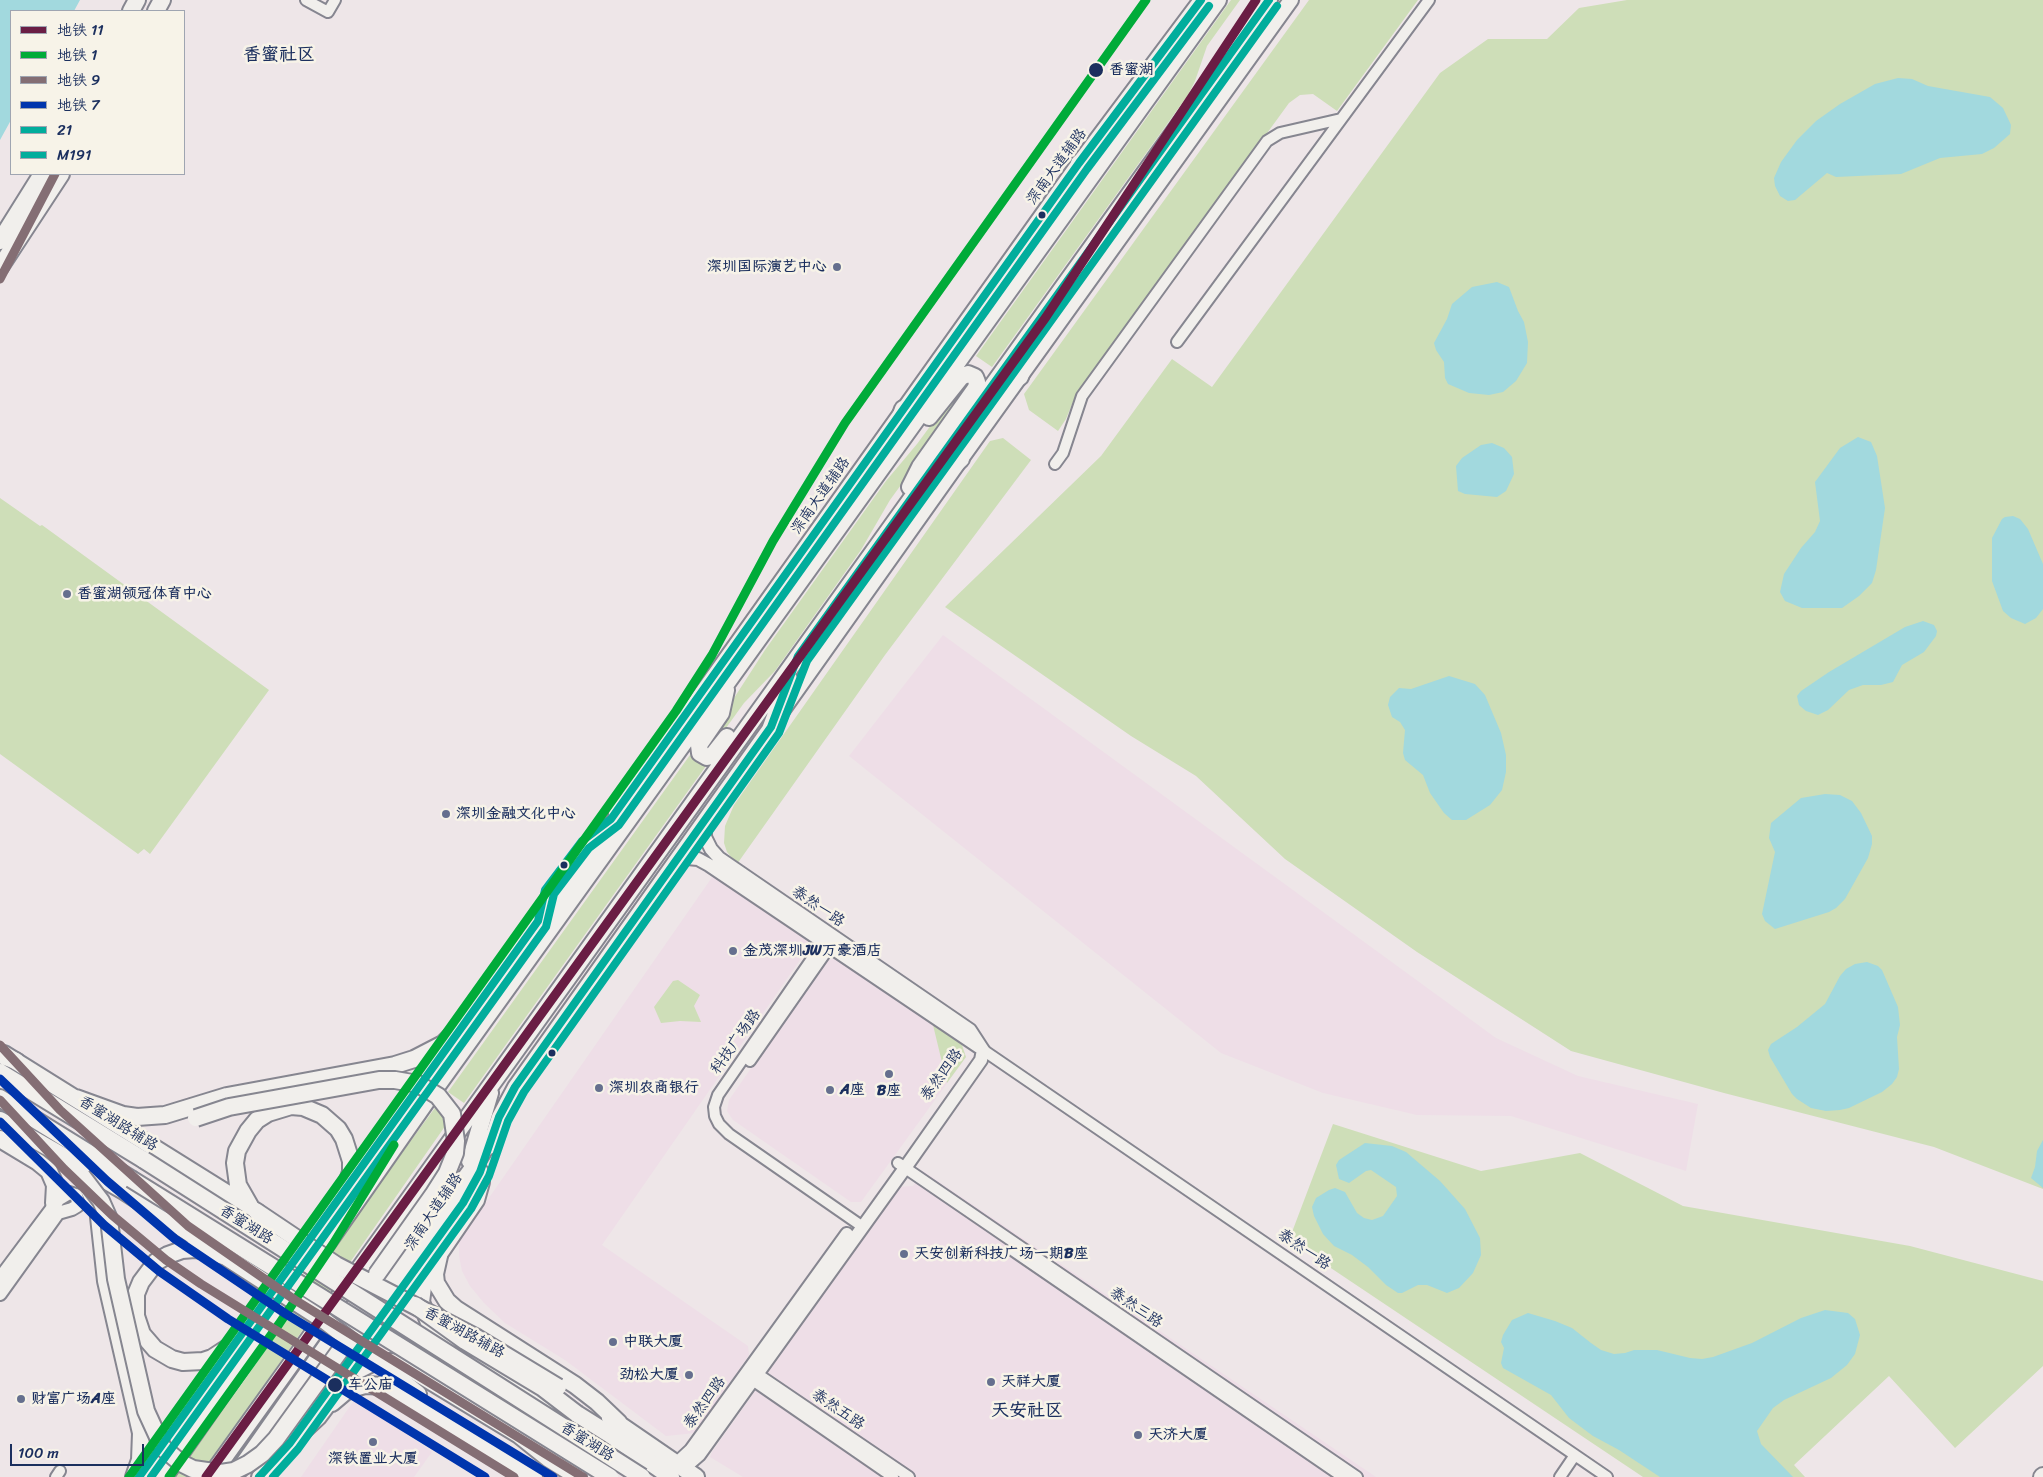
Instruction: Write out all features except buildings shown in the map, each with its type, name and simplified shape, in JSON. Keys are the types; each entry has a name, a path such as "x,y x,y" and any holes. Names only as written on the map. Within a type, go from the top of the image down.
{"main road":[{"name":"深南大道辅路","path":"140,1477 1079,163 1201,0"},
{"path":"1198,28 1208,0"},
{"path":"164,1477 437,1086 1218,0"},
{"path":"210,1477 1269,0"},
{"name":"深南大道辅路","path":"259,1477 290,1443 463,1202 480,1172 503,1110 515,1087 961,459 1291,0"},
{"path":"1079,163 1129,124"},
{"path":"0,241 41,175"},
{"path":"0,267 60,175"},
{"path":"1020,377 1035,326"},
{"path":"899,443 937,409 961,377 968,374 975,377 977,382 976,388 915,474 903,510"},
{"path":"884,464 903,409"},
{"path":"903,510 961,459"},
{"path":"771,727 798,656"},
{"path":"732,677 726,690 721,713 699,745 700,753 704,756 710,757 715,754 742,718 773,691"},
{"path":"596,841 666,768"},
{"path":"104,1116 141,1124 170,1125 227,1096 395,1065 430,1052 443,1044 470,1017"},
{"name":"香蜜湖路辅路","path":"0,1053 153,1146 336,1265 477,1338 619,1423 682,1471"},
{"path":"452,1196 473,1154 489,1095 503,1069"},
{"name":"香蜜湖路","path":"0,1072 144,1160 642,1477"},
{"path":"76,1098 109,1110 137,1117 195,1112 379,1080 395,1080 418,1084 438,1096 452,1114 456,1134 455,1154 447,1173 234,1477"},
{"name":"香蜜湖路","path":"0,1098 128,1185 610,1477"},
{"path":"257,1212 248,1204 238,1185 235,1163 237,1151 248,1131 268,1113 291,1106 302,1107 322,1115 341,1134 351,1161 351,1172 343,1195"},
{"path":"0,1120 49,1148 128,1185 226,1258 320,1317 420,1396 548,1477"},
{"path":"49,1148 82,1176 101,1201 109,1219 116,1280 146,1411 163,1448 181,1463 193,1469 221,1473 248,1464 262,1454 276,1440 472,1169 492,1137"},
{"path":"0,1139 38,1162 49,1171 55,1185 54,1203"},
{"path":"162,1172 229,1194"},
{"path":"480,1172 481,1182 476,1200 427,1274 421,1302 425,1316 438,1333 470,1354 539,1396 577,1414"},
{"path":"82,1176 95,1200 101,1218 106,1282 139,1420 142,1446 134,1477"},
{"path":"226,1258 203,1250 182,1250 156,1262 141,1282 135,1305 136,1316 142,1334 155,1350 172,1359 183,1362 203,1361 212,1358 238,1341"},
{"path":"440,1252 435,1274 436,1283 446,1301 585,1392 619,1423"},
{"path":"415,1305 465,1341 543,1388 577,1414 635,1452 682,1471"},
{"path":"378,1362 513,1443 549,1459"},
{"path":"318,1417 354,1372 372,1363 391,1362 399,1364 519,1435 549,1459 578,1477"},
{"path":"290,1443 336,1399 354,1388 370,1384 386,1386 534,1477"}],"street":[{"path":"306,0 328,12 335,0"},
{"path":"1177,342 1429,0"},
{"path":"1055,464 1063,453 1082,396 1267,141 1280,133 1342,119"},
{"name":"泰然一路","path":"709,814 705,837 714,854 829,940"},
{"name":"泰然一路","path":"674,863 687,858 704,862 970,1030 983,1050 1607,1477"},
{"name":"科技广场路","path":"829,940 728,1093 722,1103 721,1112 722,1118 729,1125 861,1222"},
{"name":"泰然四路","path":"682,1471 699,1455 751,1375 899,1168 975,1056 983,1050"},
{"name":"泰然三路","path":"899,1168 1343,1477"},
{"name":"泰然三路","path":"899,1168 1357,1477"},
{"path":"0,1278 54,1203 68,1193 76,1196 78,1202 72,1209 58,1213 0,1294"},
{"name":"泰然五路","path":"751,1375 893,1477"},
{"name":"泰然五路","path":"751,1375 909,1477"},
{"path":"1560,1477 1575,1455"}],"shaded area":[{"path":"943,635 1496,1038 1578,1076 1698,1104 1686,1171 1511,1116 1417,1115 1323,1093 1221,1053 849,756"},
{"path":"715,873 807,936 809,947 602,1245 748,1346 749,1355 695,1433 666,1436 565,1360 505,1323 484,1303 470,1286 462,1271 459,1241"},
{"path":"837,959 962,1045 966,1057 861,1202 851,1202 733,1120 727,1111 729,1100 826,960"},
{"path":"923,1171 1376,1477 743,1477 710,1457 899,1187 913,1186"},
{"path":"355,1399 432,1452 414,1477 301,1477"}],"green space":[{"path":"1231,0 1240,0 1207,46 1188,95 992,367 976,356"},
{"path":"1309,0 1418,0 1337,111 1313,94 1300,95 1289,103 1075,397 1066,419 1058,431 1029,410 1024,394"},
{"path":"1627,0 2043,0 2043,1189 1934,1147 1571,1051 1417,952 1285,859 1196,776 1131,736 945,607 1101,456 1172,359 1212,387 1440,73 1488,39 1547,39 1579,8"},
{"path":"967,382 970,390 890,500 861,550 775,671 744,703 713,746 708,748 705,743 765,650 886,481 917,444 962,383"},
{"path":"1003,438 1031,460 885,655 737,864 727,852 724,843 725,826 734,805 990,441"},
{"name":"香蜜湖领冠体育中心","path":"0,498 40,526 42,525 269,690 150,854 144,849 138,854 0,754"},
{"path":"690,755 704,762 706,766 464,1103 448,1092"},
{"path":"678,980 700,995 694,1006 701,1022 680,1021 661,1023 654,1007 673,981"},
{"path":"933,1025 962,1045 966,1057 947,1083"},
{"path":"440,1101 455,1112 200,1477 173,1477 244,1381 390,1169"},
{"path":"1333,1124 1481,1171 1580,1153 1683,1206 1910,1246 2043,1281 2043,1366 1955,1448 1889,1376 1794,1465 1805,1477 1643,1477 1289,1240"}],"water":[{"path":"0,0 80,0 75,10 10,10 10,122 0,140"},
{"path":"1898,78 1912,79 1928,86 1990,97 2003,108 2011,125 2010,134 1994,148 1982,154 1940,158 1901,174 1836,177 1827,173 1795,200 1788,201 1780,196 1775,186 1774,178 1781,162 1797,140 1816,121 1840,104 1875,84"},
{"path":"1497,282 1509,287 1524,322 1528,342 1527,363 1516,381 1503,392 1489,395 1469,393 1448,384 1445,378 1444,362 1434,343 1447,319 1452,304 1472,287"},
{"path":"1858,437 1871,442 1877,456 1885,508 1876,570 1872,583 1859,596 1842,608 1802,608 1785,601 1780,592 1784,574 1801,548 1815,532 1820,521 1815,482 1840,448"},
{"path":"1492,443 1504,448 1512,457 1514,474 1506,491 1497,497 1465,494 1458,491 1456,466 1462,458 1481,445"},
{"path":"2013,516 2020,519 2028,529 2043,564 2043,609 2036,618 2025,624 2011,618 2003,611 1992,581 1992,538 2002,519"},
{"path":"1923,621 1934,625 1937,631 1936,636 1924,652 1902,665 1893,682 1881,685 1863,685 1849,690 1828,710 1818,715 1806,711 1799,705 1797,696 1801,691 1829,672 1905,627"},
{"path":"1449,676 1475,684 1485,695 1501,733 1506,755 1506,772 1502,790 1490,805 1466,820 1452,820 1444,813 1430,793 1423,775 1405,760 1403,753 1405,730 1400,722 1392,717 1388,705 1390,697 1399,688 1411,689"},
{"path":"1825,794 1840,795 1852,801 1861,813 1872,836 1868,858 1845,899 1836,908 1829,912 1775,929 1765,921 1762,914 1775,852 1769,838 1771,823 1801,798"},
{"path":"1867,962 1878,966 1882,970 1898,1007 1900,1025 1897,1037 1899,1069 1897,1077 1882,1092 1849,1108 1826,1111 1811,1108 1792,1094 1770,1057 1768,1050 1771,1044 1797,1027 1825,1004 1840,976 1846,969 1855,964"},
{"path":"2043,1140 2043,1188 2031,1178 2035,1167 2037,1151"},
{"path":"1365,1143 1392,1146 1406,1152 1440,1181 1465,1209 1480,1238 1481,1255 1473,1273 1459,1288 1447,1293 1427,1285 1418,1285 1398,1293 1352,1255 1334,1246 1323,1234 1314,1216 1312,1207 1316,1198 1329,1190 1335,1188 1345,1192 1357,1213 1364,1218 1372,1220 1383,1216 1397,1196 1396,1187 1371,1170 1366,1171 1349,1183 1339,1179 1336,1165 1339,1160"},
{"path":"1825,1310 1848,1313 1855,1319 1860,1335 1855,1354 1847,1365 1831,1378 1784,1400 1773,1408 1757,1431 1761,1444 1793,1477 1660,1477 1619,1450 1593,1436 1569,1418 1551,1395 1503,1368 1501,1363 1504,1348 1501,1342 1503,1335 1512,1320 1528,1313 1572,1328 1601,1350 1614,1354 1634,1350 1657,1350 1702,1359 1752,1343 1801,1318"}],"metro line":[{"name":"1","path":"129,1477 676,711 712,655 773,541 845,423 1146,0"},
{"name":"11","path":"206,1477 1046,317 1256,0"},
{"name":"9","path":"0,279 54,175"},
{"name":"9","path":"0,1045 60,1110 188,1226 295,1300 583,1477"},
{"name":"7","path":"0,1079 107,1181 175,1239 286,1314 553,1477"},
{"name":"9","path":"0,1100 64,1169 112,1215 166,1260 201,1284 514,1477"},
{"name":"7","path":"0,1122 104,1225 159,1271 228,1319 485,1477"},
{"name":"1","path":"169,1477 279,1324 333,1244 394,1145"}],"transit line":[{"name":"21","path":"139,1477 538,921 545,890 582,841 611,819 1079,163 1201,0"},
{"name":"21","path":"259,1477 290,1443 463,1203 480,1172 499,1117 515,1087 771,727 798,656 1269,0"},
{"name":"M191","path":"151,1477 546,927 554,894 589,848 619,825 1087,169 1209,6"},
{"name":"M191","path":"273,1477 298,1449 471,1209 489,1176 508,1121 524,1092 779,733 807,661 1277,6"}],"place":[{"name":"香蜜湖","path":"1096,70"},
{"name":"深圳国际演艺中心","path":"837,267"},
{"name":"香蜜湖领冠体育中心","path":"67,594"},
{"name":"深圳金融文化中心","path":"446,814"},
{"name":"金茂深圳JW万豪酒店","path":"733,951"},
{"name":"B座","path":"889,1074"},
{"name":"深圳农商银行","path":"599,1088"},
{"name":"A座","path":"830,1090"},
{"name":"天安创新科技广场一期B座","path":"904,1254"},
{"name":"中联大厦","path":"613,1342"},
{"name":"劲松大厦","path":"689,1375"},
{"name":"天祥大厦","path":"991,1382"},
{"name":"车公庙","path":"335,1385"},
{"name":"财富广场A座","path":"21,1399"},
{"name":"天济大厦","path":"1138,1435"},
{"name":"深铁置业大厦","path":"373,1442"}],"district":[{"name":"香蜜社区","path":"279,55"},
{"name":"天安社区","path":"1027,1411"}]}
